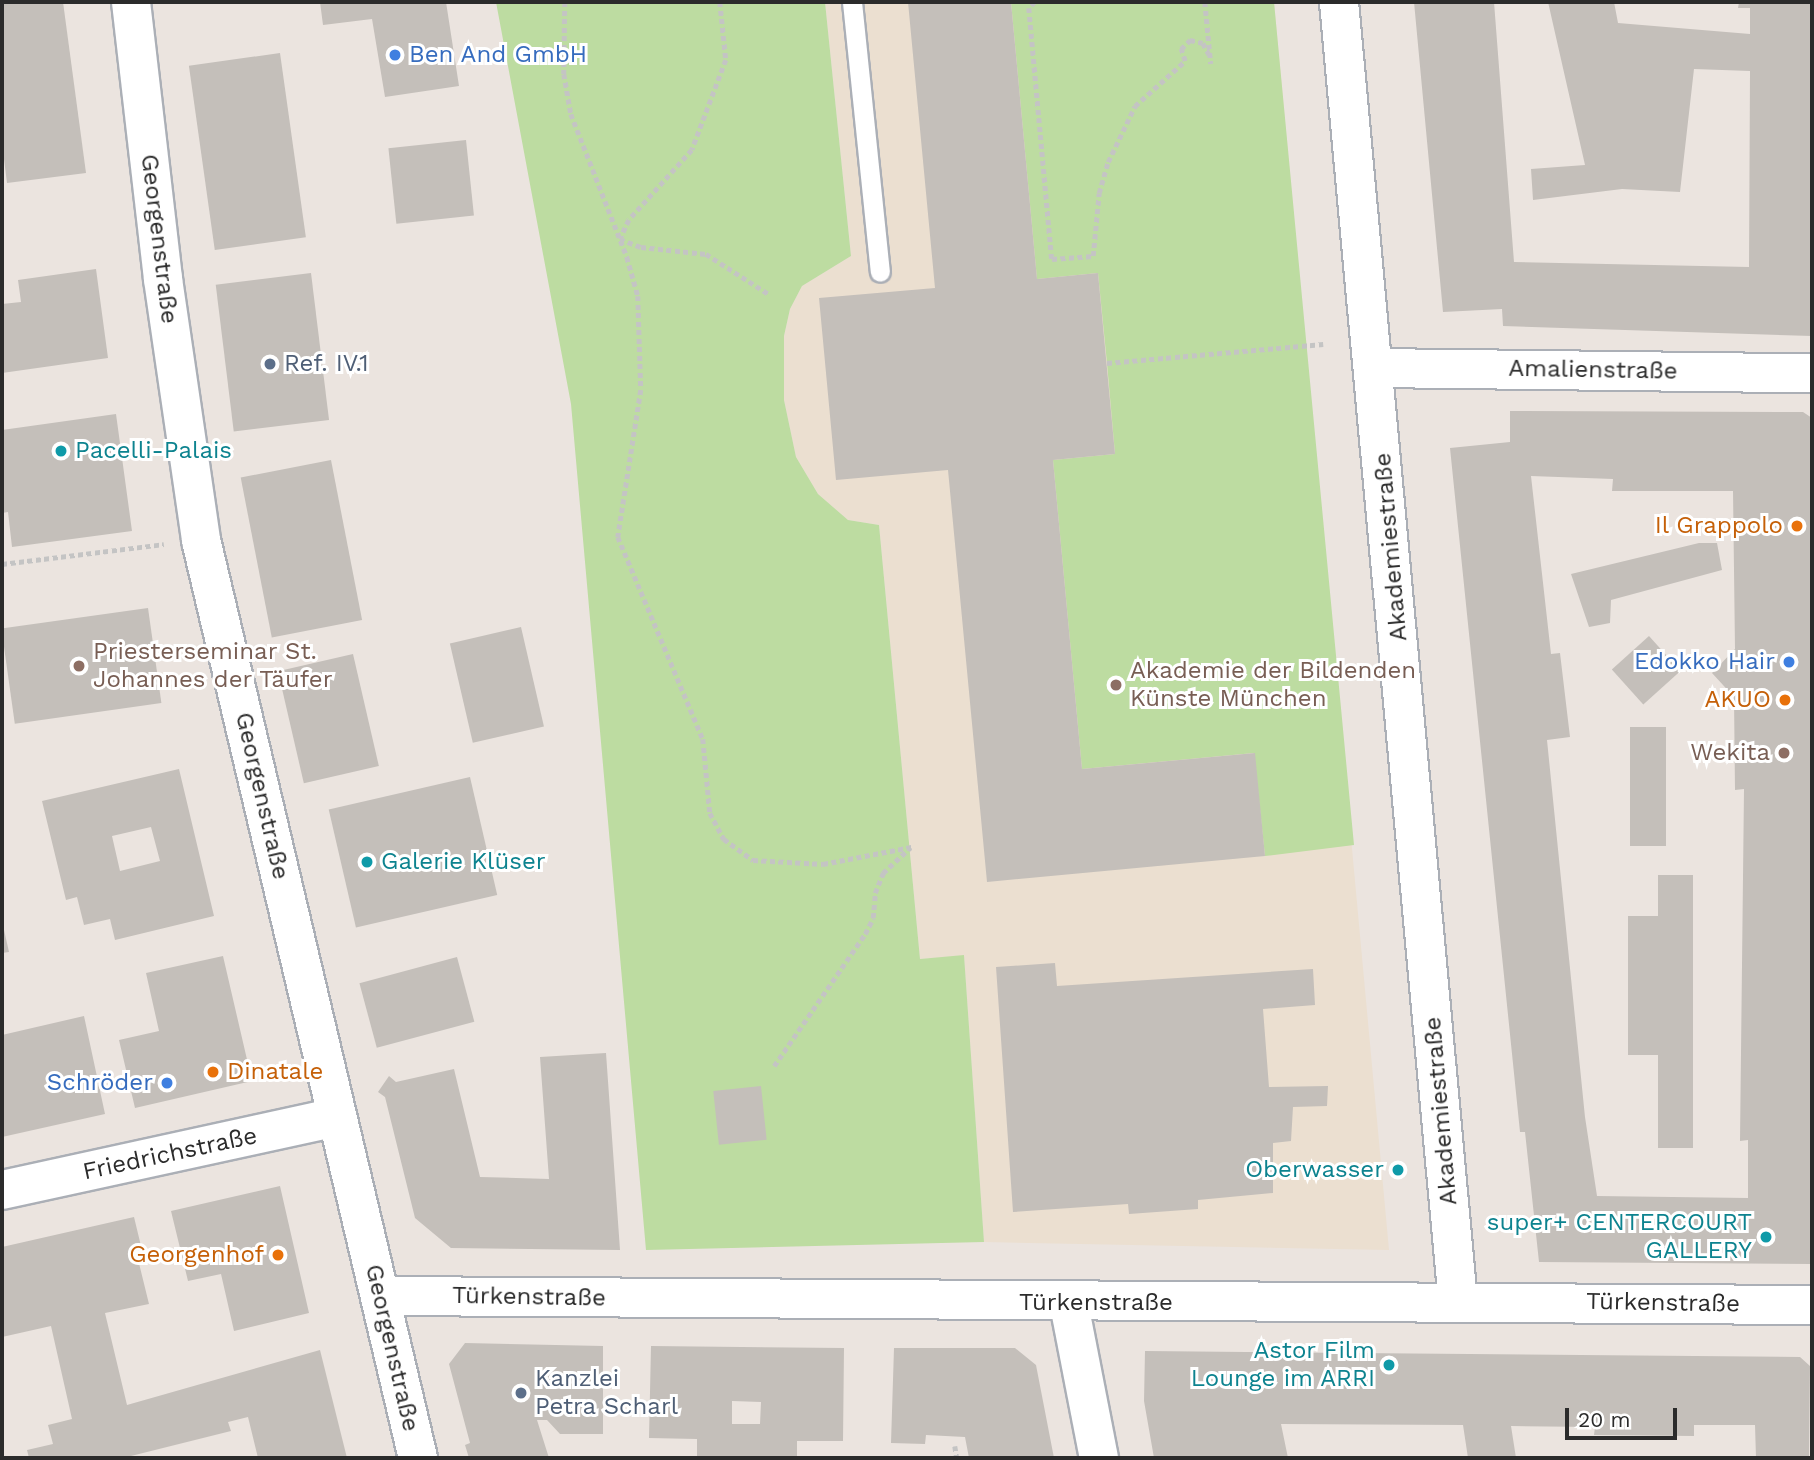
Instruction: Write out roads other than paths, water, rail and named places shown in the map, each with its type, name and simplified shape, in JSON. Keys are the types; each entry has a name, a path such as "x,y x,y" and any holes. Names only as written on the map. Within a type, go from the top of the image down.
{"street":[{"name":"Georgenstraße","path":"131,2 163,279 201,540 418,1458"},
{"name":"Akademiestraße","path":"1339,2 1458,1301"},
{"name":"Amalienstraße","path":"1374,368 1812,373"},
{"name":"Friedrichstraße","path":"2,1190 337,1117"},
{"name":"Türkenstraße","path":"380,1296 1069,1304 1458,1301 1812,1305"},
{"path":"1069,1304 1100,1458"}],"lane":[{"path":"852,2 880,272"}],"place":[{"name":"Ben And GmbH","path":"395,55"},
{"name":"Ref. IV.1","path":"270,364"},
{"name":"Pacelli-Palais","path":"61,451"},
{"name":"Il Grappolo","path":"1797,526"},
{"name":"Edokko Hair","path":"1789,662"},
{"name":"Priesterseminar St. Johannes der Täufer","path":"79,666"},
{"name":"Akademie der Bildenden Künste München","path":"1116,685"},
{"name":"AKUO","path":"1785,700"},
{"name":"Wekita","path":"1784,753"},
{"name":"Galerie Klüser","path":"367,862"},
{"name":"Dinatale","path":"213,1072"},
{"name":"Schröder","path":"167,1083"},
{"name":"Oberwasser","path":"1398,1170"},
{"name":"super+ CENTERCOURT GALLERY","path":"1766,1237"},
{"name":"Georgenhof","path":"278,1255"},
{"name":"Astor Film Lounge im ARRI","path":"1389,1365"},
{"name":"Kanzlei Petra Scharl","path":"521,1393"}]}
